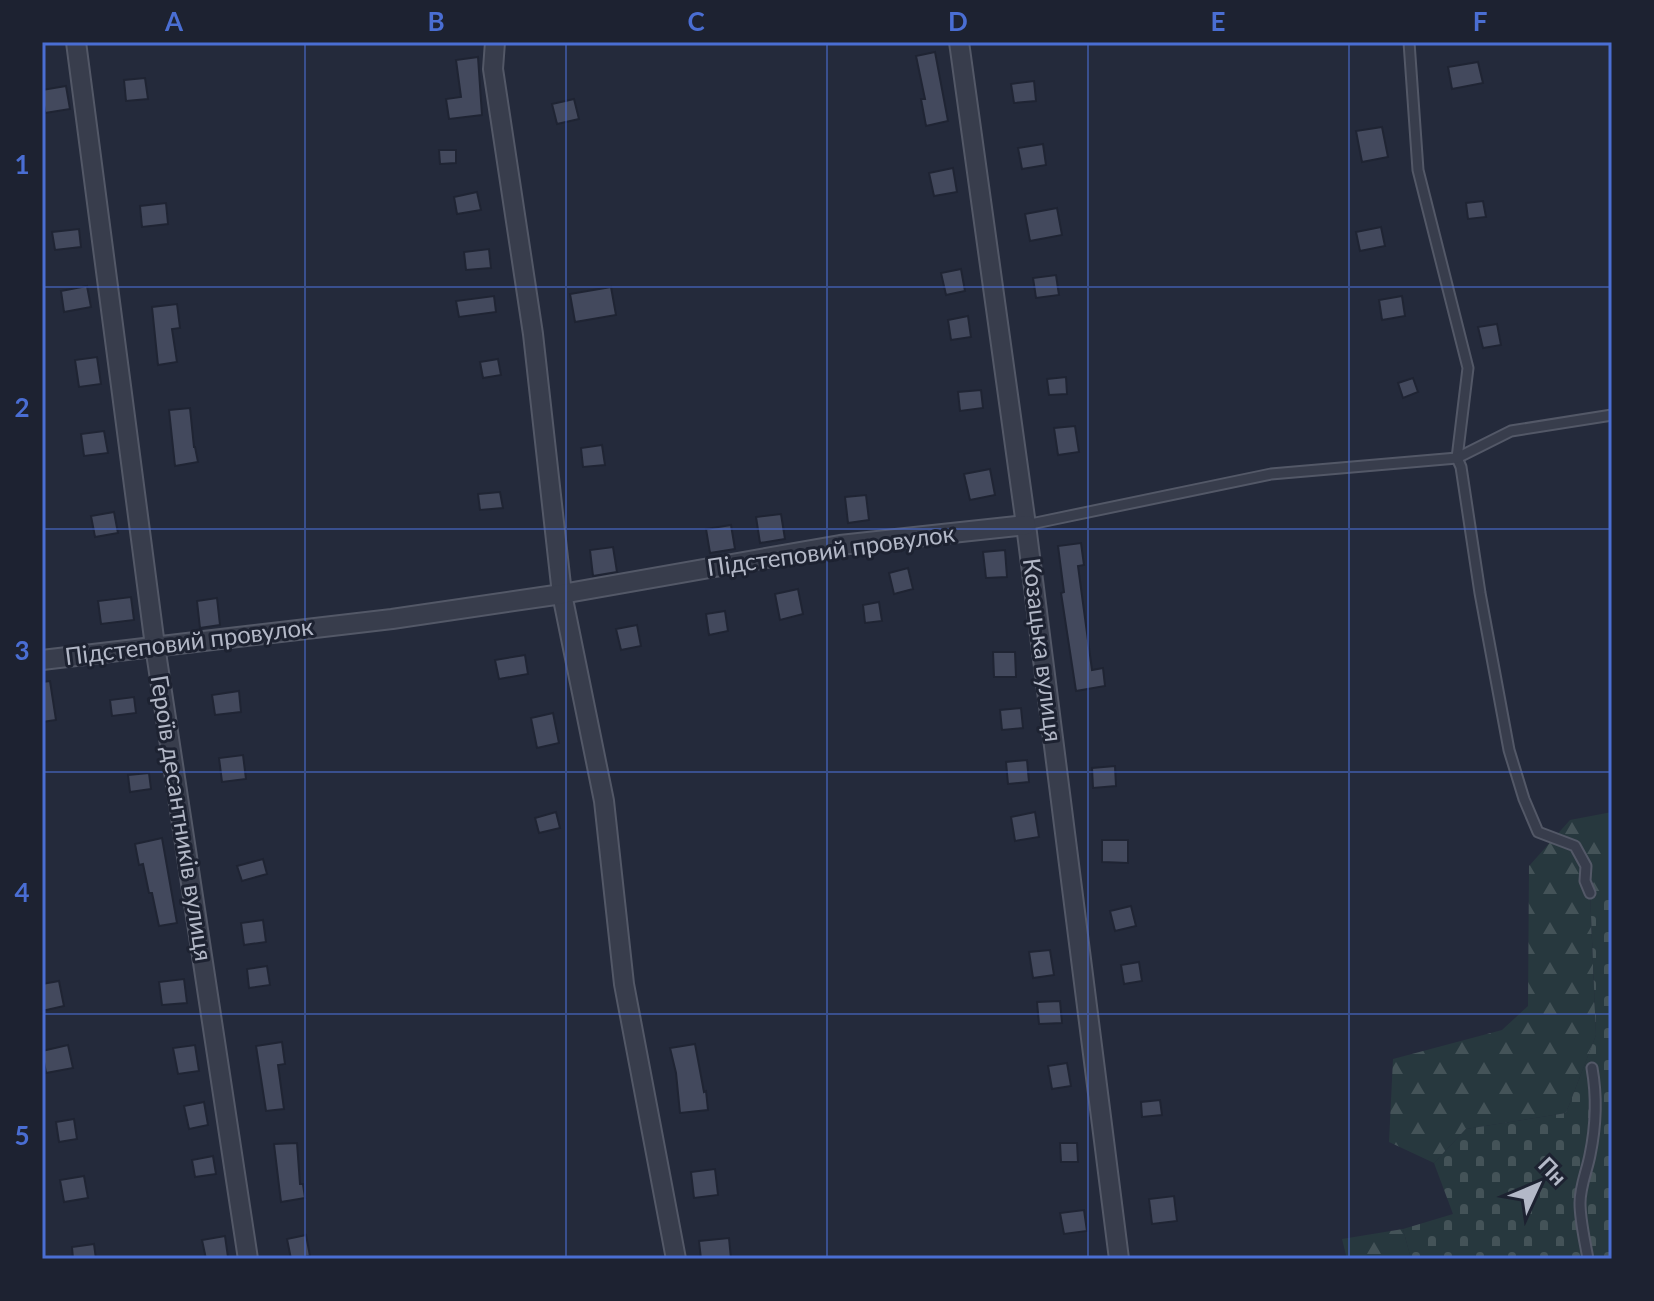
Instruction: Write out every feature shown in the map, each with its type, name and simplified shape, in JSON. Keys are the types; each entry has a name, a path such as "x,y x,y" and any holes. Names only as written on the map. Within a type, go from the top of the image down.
{"street":[{"name":"Героїв десантників вулиця","path":"76,42 155,646 248,1259"},
{"path":"495,42 493,69 533,334 562,594 604,801 624,984 676,1259"},
{"name":"Козацька вулиця","path":"959,42 1026,525 1119,1259"},
{"name":"Підстеповий провулок","path":"42,660 392,619 562,594 840,545 1026,525"}],"lane":[{"path":"1409,42 1418,170 1468,368 1457,458 1509,750 1538,832 1575,846 1586,866 1585,881 1590,893"},
{"name":"Підстеповий провулок","path":"1026,525 1271,474 1457,458 1511,431 1612,415"},
{"path":"1588,1259 1580,1204 1595,1115 1596,1090 1592,1068"}],"green space":[{"path":"1612,812 1612,892 1590,893 1596,1035 1566,1113 1466,1129 1434,1163 1389,1142 1393,1059 1502,1030 1528,1006 1529,866 1570,820"},
{"path":"1590,891 1612,891 1612,1259 1411,1259 1403,1229 1453,1214 1434,1163 1466,1129 1566,1113 1596,1035"},
{"path":"1403,1229 1411,1259 1347,1259 1342,1239"}],"building":[{"path":"935,52 948,121 926,126 921,99 925,99 916,56"},
{"path":"478,57 482,115 449,119 446,99 461,97 456,60"},
{"path":"1478,62 1483,83 1452,89 1448,67"},
{"path":"145,78 148,99 126,101 124,80"},
{"path":"1034,81 1036,101 1014,103 1011,84"},
{"path":"66,86 70,109 45,113 42,90"},
{"path":"574,99 579,119 557,124 552,104"},
{"path":"1382,127 1388,157 1362,162 1356,131"},
{"path":"1043,144 1046,165 1022,169 1018,148"},
{"path":"439,150 456,150 456,163 440,164"},
{"path":"953,168 957,192 934,196 929,173"},
{"path":"477,192 481,210 457,214 454,197"},
{"path":"1483,201 1486,217 1468,219 1466,203"},
{"path":"166,203 168,224 142,227 140,206"},
{"path":"1057,208 1062,235 1030,241 1025,214"},
{"path":"1381,227 1385,246 1360,251 1356,232"},
{"path":"79,229 81,247 55,250 52,232"},
{"path":"489,249 491,268 466,270 464,252"},
{"path":"961,269 965,291 946,295 941,273"},
{"path":"1056,275 1059,295 1036,298 1033,278"},
{"path":"87,286 91,307 64,312 61,291"},
{"path":"611,287 616,315 575,322 570,294"},
{"path":"494,296 496,312 459,317 456,301"},
{"path":"1402,296 1405,316 1382,320 1379,300"},
{"path":"177,304 180,328 172,329 177,362 158,365 152,307"},
{"path":"968,316 971,337 951,340 948,320"},
{"path":"1497,324 1501,345 1483,348 1478,327"},
{"path":"97,357 101,384 79,387 75,360"},
{"path":"498,359 501,375 483,378 480,362"},
{"path":"1066,377 1067,394 1049,395 1047,379"},
{"path":"1413,378 1418,392 1403,398 1398,383"},
{"path":"981,390 983,408 960,411 958,392"},
{"path":"190,408 198,462 175,466 169,410"},
{"path":"1075,426 1079,452 1058,455 1054,428"},
{"path":"104,431 108,453 84,456 81,434"},
{"path":"602,445 605,465 583,467 581,448"},
{"path":"990,469 995,495 970,500 964,474"},
{"path":"500,492 503,508 480,510 478,494"},
{"path":"866,495 869,520 848,523 845,497"},
{"path":"114,512 118,533 95,537 91,516"},
{"path":"781,514 785,539 760,543 756,517"},
{"path":"731,525 735,549 710,553 706,529"},
{"path":"1081,543 1084,565 1078,566 1092,670 1103,668 1105,686 1076,691 1061,593 1064,592 1058,546"},
{"path":"613,547 617,572 593,576 590,550"},
{"path":"1005,550 1007,577 986,578 983,552"},
{"path":"908,568 913,589 894,594 889,573"},
{"path":"798,589 803,614 780,620 775,594"},
{"path":"131,597 134,620 101,624 98,601"},
{"path":"217,598 220,625 200,628 197,601"},
{"path":"879,602 882,621 865,623 863,605"},
{"path":"725,611 728,631 709,635 706,614"},
{"path":"637,625 641,646 621,650 616,629"},
{"path":"993,652 1015,652 1016,677 994,677"},
{"path":"525,655 528,674 499,679 495,660"},
{"path":"50,681 56,720 42,722 42,682"},
{"path":"239,691 241,712 215,715 212,695"},
{"path":"134,697 136,713 112,716 110,700"},
{"path":"1021,708 1023,728 1002,730 1000,710"},
{"path":"553,713 559,743 537,748 531,718"},
{"path":"243,755 246,779 222,782 219,758"},
{"path":"1027,760 1029,782 1008,784 1006,762"},
{"path":"1115,766 1116,786 1093,788 1092,768"},
{"path":"149,773 151,789 130,792 128,775"},
{"path":"556,812 560,828 539,833 535,818"},
{"path":"1035,812 1039,837 1015,841 1011,817"},
{"path":"162,838 177,923 159,926 152,893 149,893 143,864 139,865 135,844"},
{"path":"1102,840 1128,840 1128,863 1102,862"},
{"path":"263,859 267,874 242,881 237,866"},
{"path":"1131,906 1136,926 1115,931 1110,911"},
{"path":"263,920 266,942 244,945 241,923"},
{"path":"1050,950 1054,975 1033,978 1029,952"},
{"path":"1139,962 1142,981 1124,984 1121,965"},
{"path":"267,966 270,985 249,988 247,969"},
{"path":"184,979 187,1003 162,1005 159,982"},
{"path":"59,981 64,1006 42,1011 42,984"},
{"path":"1060,1001 1062,1023 1039,1024 1037,1002"},
{"path":"282,1042 285,1064 278,1065 284,1109 266,1111 256,1046"},
{"path":"695,1044 708,1110 680,1113 670,1048"},
{"path":"68,1045 73,1068 46,1073 42,1051"},
{"path":"195,1045 199,1071 178,1074 173,1048"},
{"path":"1067,1063 1071,1086 1052,1089 1048,1066"},
{"path":"1160,1100 1162,1115 1142,1117 1141,1102"},
{"path":"204,1102 208,1125 189,1129 184,1106"},
{"path":"74,1119 77,1139 59,1142 56,1122"},
{"path":"297,1143 300,1184 303,1184 305,1198 281,1202 274,1144"},
{"path":"1060,1143 1077,1143 1078,1162 1061,1162"},
{"path":"213,1156 216,1174 195,1177 192,1160"},
{"path":"715,1169 718,1195 694,1198 691,1172"},
{"path":"84,1176 88,1198 64,1202 60,1180"},
{"path":"1174,1196 1177,1221 1152,1224 1149,1199"},
{"path":"1084,1210 1087,1231 1064,1234 1060,1213"},
{"path":"306,1235 310,1256 291,1259 287,1239"},
{"path":"225,1236 228,1257 206,1259 202,1240"},
{"path":"729,1238 731,1259 701,1259 699,1241"},
{"path":"94,1244 96,1259 73,1259 72,1247"}]}
